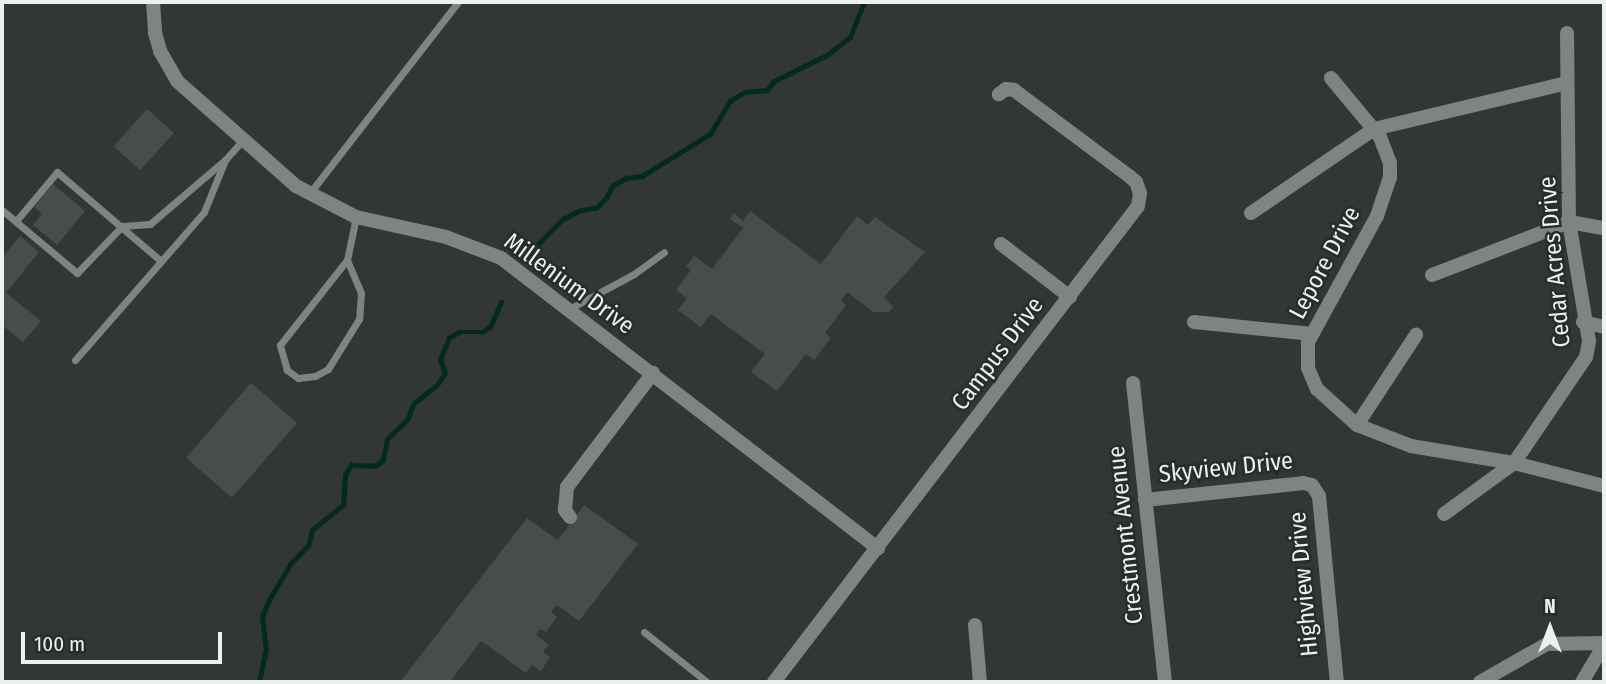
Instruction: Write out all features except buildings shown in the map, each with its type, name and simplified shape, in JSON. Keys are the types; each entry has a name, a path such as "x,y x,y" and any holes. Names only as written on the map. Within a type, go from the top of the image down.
{"street":[{"name":"Millenium Drive","path":"153,2 155,33 168,69 190,95 308,194 356,217 471,245 501,258 878,548"},
{"name":"Cedar Acres Drive","path":"1444,514 1514,463 1586,357 1589,341 1569,222 1567,33"},
{"name":"Lepore Drive","path":"1331,78 1374,129 1390,163 1387,191 1377,216 1308,342 1308,368 1317,389 1357,425 1411,446 1514,463 1604,486"},
{"path":"1251,213 1374,129 1567,83"},
{"name":"Campus Drive","path":"774,682 1138,206 1140,193 1129,176 1014,90 1006,89 999,94"},
{"path":"1432,275 1569,222 1604,228"},
{"path":"1001,244 1070,297"},
{"path":"1194,322 1312,334"},
{"path":"1584,322 1604,327"},
{"path":"1357,425 1416,335"},
{"path":"570,517 565,510 567,487 653,373"},
{"name":"Crestmont Avenue","path":"1133,383 1165,682"},
{"name":"Skyview Drive","path":"1145,500 1303,483 1312,485"},
{"name":"Highview Drive","path":"1312,485 1319,495 1336,682"},
{"path":"975,625 980,682"},
{"path":"1480,682 1547,644 1604,644"},
{"path":"1582,682 1604,644"}],"lane":[{"path":"308,194 458,2"},
{"path":"2,210 77,273 122,226 149,224 225,160 243,140"},
{"path":"75,360 204,212 225,160"},
{"path":"16,221 57,172 161,261"},
{"path":"347,260 361,293 359,320 328,369 315,376 298,378 287,370 280,345 347,260 356,217"},
{"path":"568,309 634,274 664,252"},
{"path":"643,632 707,682"}],"waterway":[{"path":"534,248 563,219 581,210 596,208 606,198 612,186 626,178 642,176 710,134 730,101 745,92 767,90 774,81 827,55 850,37 864,2"},
{"path":"259,682 266,650 262,617 269,600 291,563 308,546 312,530 343,505 345,475 351,465 375,466 383,460 387,439 407,420 414,403 437,385 445,373 440,360 449,338 459,332 482,332 490,327 501,302"}]}
